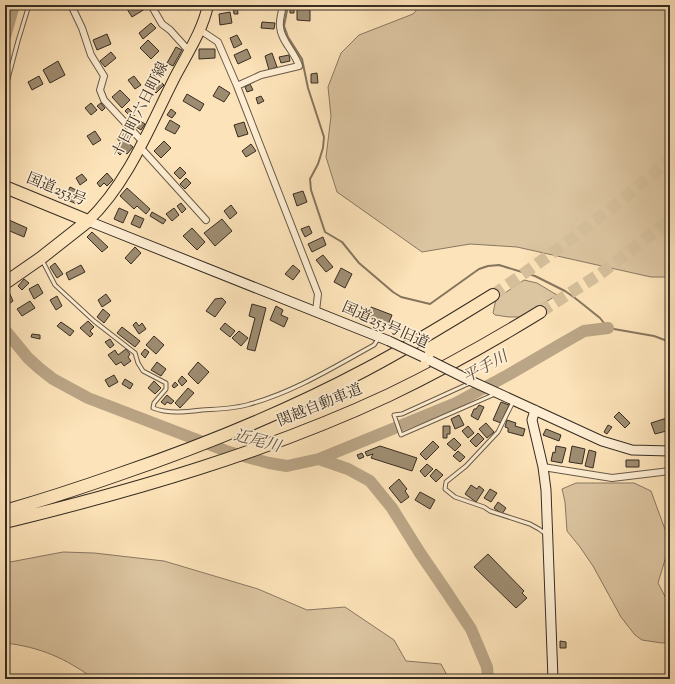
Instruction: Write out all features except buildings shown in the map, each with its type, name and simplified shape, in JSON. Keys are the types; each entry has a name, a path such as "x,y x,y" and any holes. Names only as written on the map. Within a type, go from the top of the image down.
{"highway":[{"name":"国道253号","path":"5,187 88,221 41,258 5,282"},
{"name":"関越自動車道","path":"5,511 56,496 194,448 284,410 365,370 428,335 493,295"},
{"name":"関越自動車道","path":"5,522 109,495 226,460 332,420 388,395 477,349 540,312"}],"main road":[{"name":"十日町六日町線","path":"88,221 111,196 130,167 200,30 208,5"}],"street":[{"path":"71,5 82,28 91,55 104,76 100,90 104,100 206,220"},
{"path":"151,5 162,24 170,30 188,51"},
{"path":"237,86 261,75 299,66 297,59 282,35 280,26 283,5"},
{"path":"200,30 218,42 237,86 318,294 316,311"},
{"name":"国道253号旧道","path":"88,221 389,341 602,441 632,450 670,451"},
{"path":"534,410 532,420 543,468 546,490 553,679"},
{"path":"543,468 612,478 670,471"}],"lane":[{"path":"5,90 29,5"},
{"path":"41,258 55,285 94,321 135,353 138,363 143,371 166,383 166,389 154,403 153,408 158,410 185,412 249,405 329,371 374,345 379,337"},
{"path":"474,382 402,414 394,415 401,434 496,392"},
{"path":"514,401 498,432 466,466 446,482 445,489 455,497 484,507 490,511 530,524 548,536"}],"shaded area":[{"path":"421,5 670,5 670,277 651,277 517,247 470,244 422,252 337,192 326,157 331,116 328,87 341,53 359,35 413,14"},
{"path":"524,280 537,283 557,295 522,317 495,315 493,313 496,299"},
{"path":"576,483 634,483 651,491 670,543 658,583 670,606 670,642 662,643 642,640 635,635 621,617 593,566 567,531 565,502 562,489"},
{"path":"63,552 94,553 164,561 258,589 307,610 345,607 394,640 406,661 441,664 449,679 94,679 62,659 30,647 5,643 5,563"}],"waterway":[{"name":"近尾川","path":"5,37 14,5"},
{"path":"288,5 284,26 288,37 302,59 308,88 324,137 323,148 318,164 310,179 311,190 325,232 342,242 359,263 401,297 430,304 479,269 499,265 535,276 565,291 600,318 608,328 654,336 670,342"},
{"name":"平手川","path":"319,459 456,403 584,331 608,328"},
{"name":"近尾川","path":"5,330 28,358 39,368 53,379 88,398 229,452 269,463 287,466 319,459 348,469 370,481 392,508 471,629 487,667 488,679"}],"tunnel":[{"path":"493,295 583,230 670,159"},
{"path":"540,312 600,274 670,220"}]}
